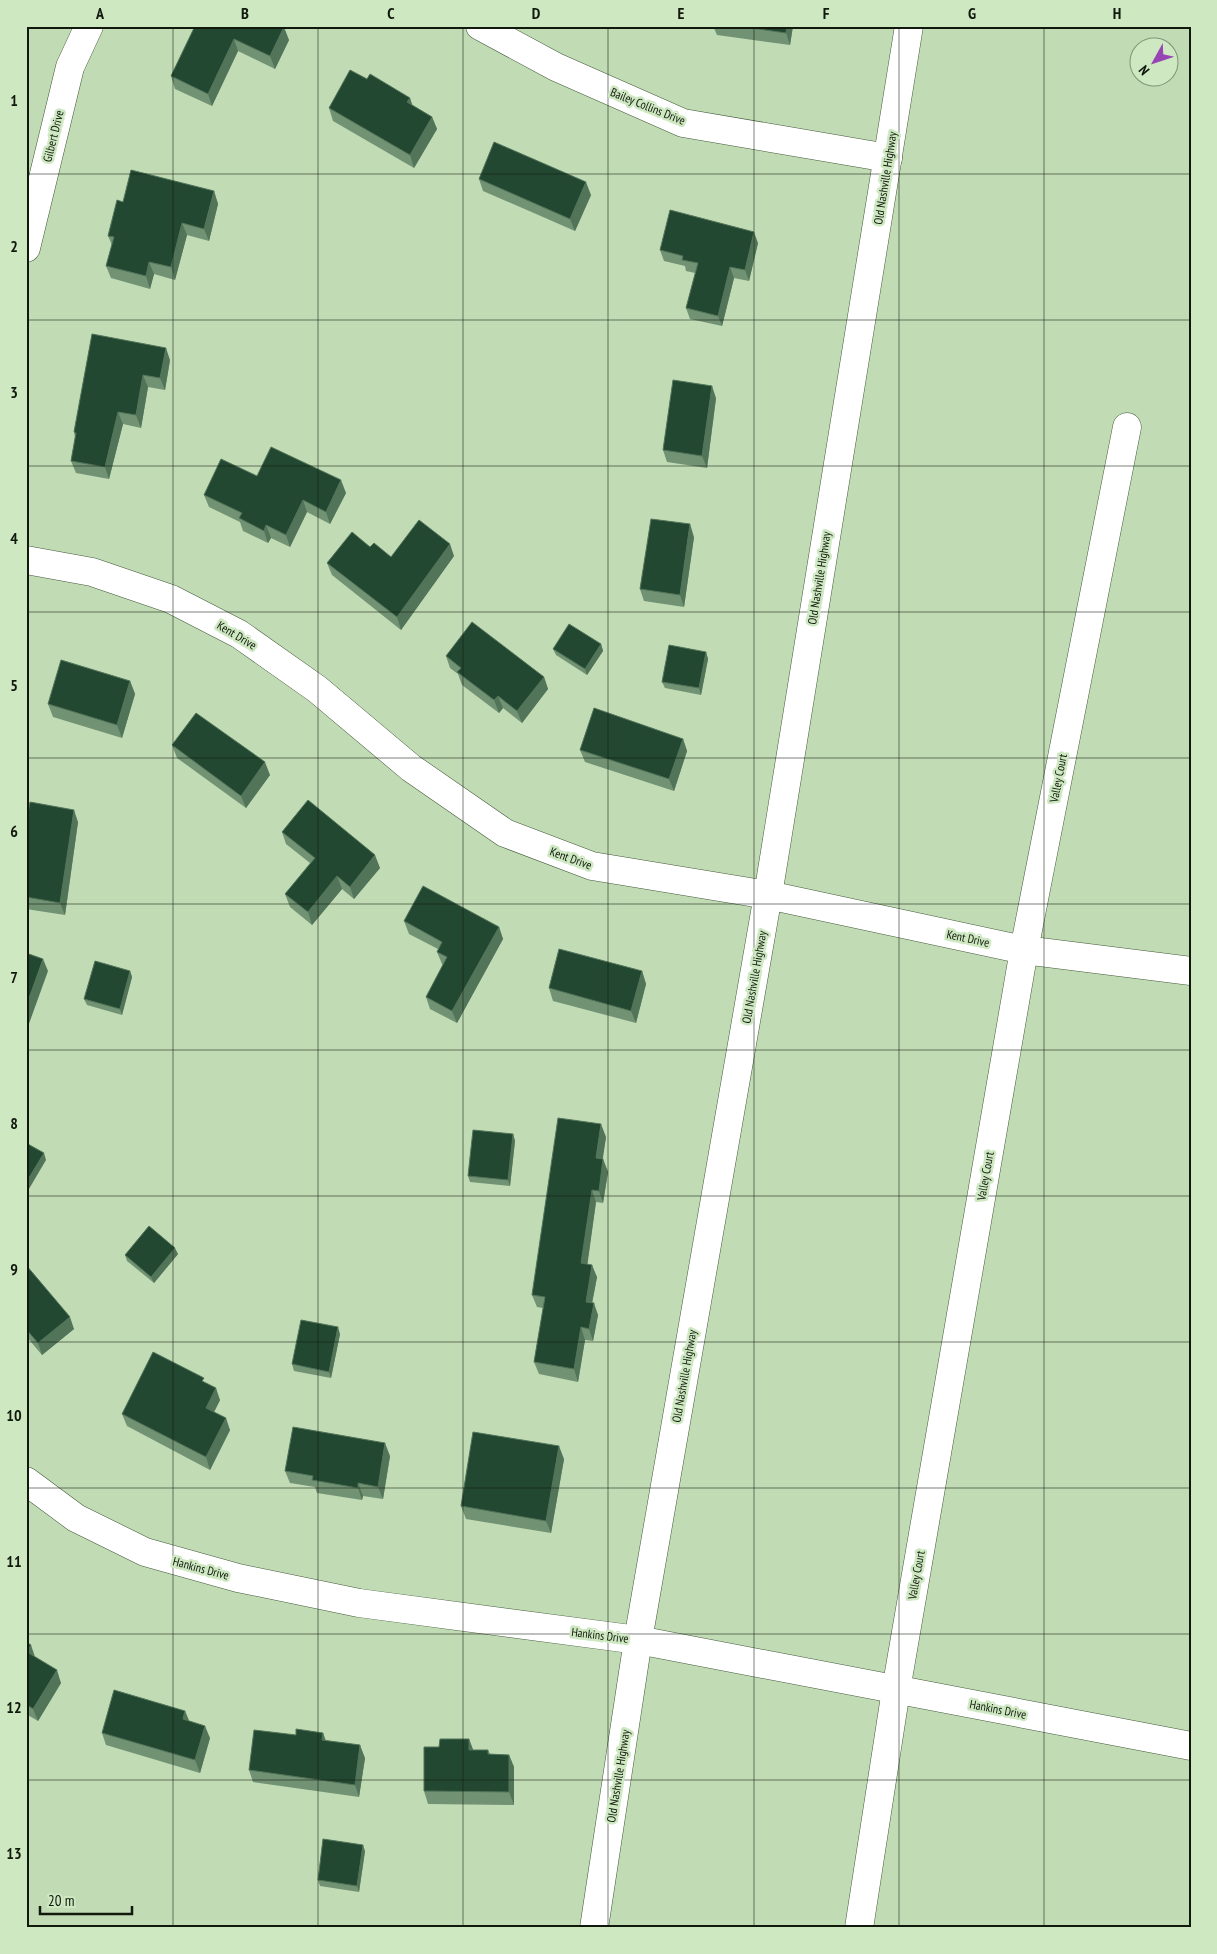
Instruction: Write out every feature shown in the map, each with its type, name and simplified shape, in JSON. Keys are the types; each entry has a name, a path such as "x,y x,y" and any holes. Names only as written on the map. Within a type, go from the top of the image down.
{"street":[{"name":"Gilbert Drive","path":"26,248 70,67 89,26"},
{"name":"Bailey Collins Drive","path":"480,26 556,67 683,123 888,158"},
{"name":"Old Nashville Highway","path":"594,1928 638,1640 768,895 910,26"},
{"name":"Valley Court","path":"859,1928 896,1690 1024,950 1127,427"},
{"name":"Kent Drive","path":"26,560 92,572 171,599 239,634 317,689 411,768 505,833 592,866 768,895 1024,950 1191,971"},
{"name":"Hankins Drive","path":"26,1481 76,1518 144,1552 238,1578 359,1603 638,1640 1191,1746"}],"building":[{"path":"195,26 284,27 270,56 234,39 208,94 171,76"},
{"path":"737,26 787,26 786,33"},
{"path":"350,70 367,79 370,74 410,98 407,102 432,117 410,155 329,108"},
{"path":"494,142 586,182 570,219 479,179"},
{"path":"131,170 214,191 204,229 182,223 171,267 149,262 146,276 106,266 114,237 108,236 117,200 123,202"},
{"path":"670,210 754,232 745,270 730,267 718,316 686,308 698,263 682,260 683,256 660,250"},
{"path":"92,334 166,348 160,378 143,375 136,415 118,412 105,467 71,461 76,433 74,432"},
{"path":"673,380 712,386 702,456 663,450"},
{"path":"271,447 341,480 326,512 303,500 286,535 266,525 264,531 239,518 242,513 204,495 221,459 257,476"},
{"path":"651,519 690,524 680,595 640,589"},
{"path":"419,520 450,544 397,617 327,563 352,532 370,547 374,543 391,557"},
{"path":"472,622 544,677 517,711 498,696 494,700 457,672 461,668 446,656"},
{"path":"569,624 601,644 585,669 553,649"},
{"path":"669,645 706,652 699,688 662,682"},
{"path":"61,660 130,681 117,725 48,704"},
{"path":"594,708 683,739 669,779 580,750"},
{"path":"196,713 265,762 241,796 172,745"},
{"path":"308,800 375,855 350,887 337,876 308,912 285,894 315,858 282,832"},
{"path":"30,802 74,810 60,903 26,897 26,825"},
{"path":"423,886 499,927 452,1011 426,997 447,957 437,952 442,942 404,921"},
{"path":"559,949 642,971 631,1011 549,988"},
{"path":"26,953 43,959 26,1007"},
{"path":"95,961 130,971 120,1009 84,999"},
{"path":"558,1118 601,1124 596,1158 603,1159 599,1191 592,1190 581,1263 592,1265 586,1302 594,1303 589,1329 581,1327 574,1369 534,1362 545,1297 532,1295"},
{"path":"473,1130 513,1134 508,1180 468,1176"},
{"path":"26,1143 44,1153 26,1183"},
{"path":"149,1226 175,1248 151,1277 125,1255"},
{"path":"26,1265 70,1317 38,1343 26,1329"},
{"path":"301,1320 338,1327 329,1372 292,1364"},
{"path":"153,1352 204,1378 202,1381 216,1388 206,1408 226,1418 206,1457 122,1414"},
{"path":"293,1427 385,1443 378,1487 358,1483 358,1488 312,1480 313,1476 285,1471"},
{"path":"473,1432 559,1446 546,1521 461,1506"},
{"path":"26,1642 31,1645 27,1652 57,1670 33,1709 26,1704"},
{"path":"114,1690 185,1711 183,1719 205,1726 195,1760 102,1733"},
{"path":"296,1729 323,1733 322,1740 360,1745 355,1785 249,1770 254,1730 296,1735"},
{"path":"440,1739 469,1739 469,1750 488,1750 488,1754 509,1755 509,1792 424,1791 424,1747 439,1747"},
{"path":"323,1839 363,1845 357,1886 318,1880"}]}
